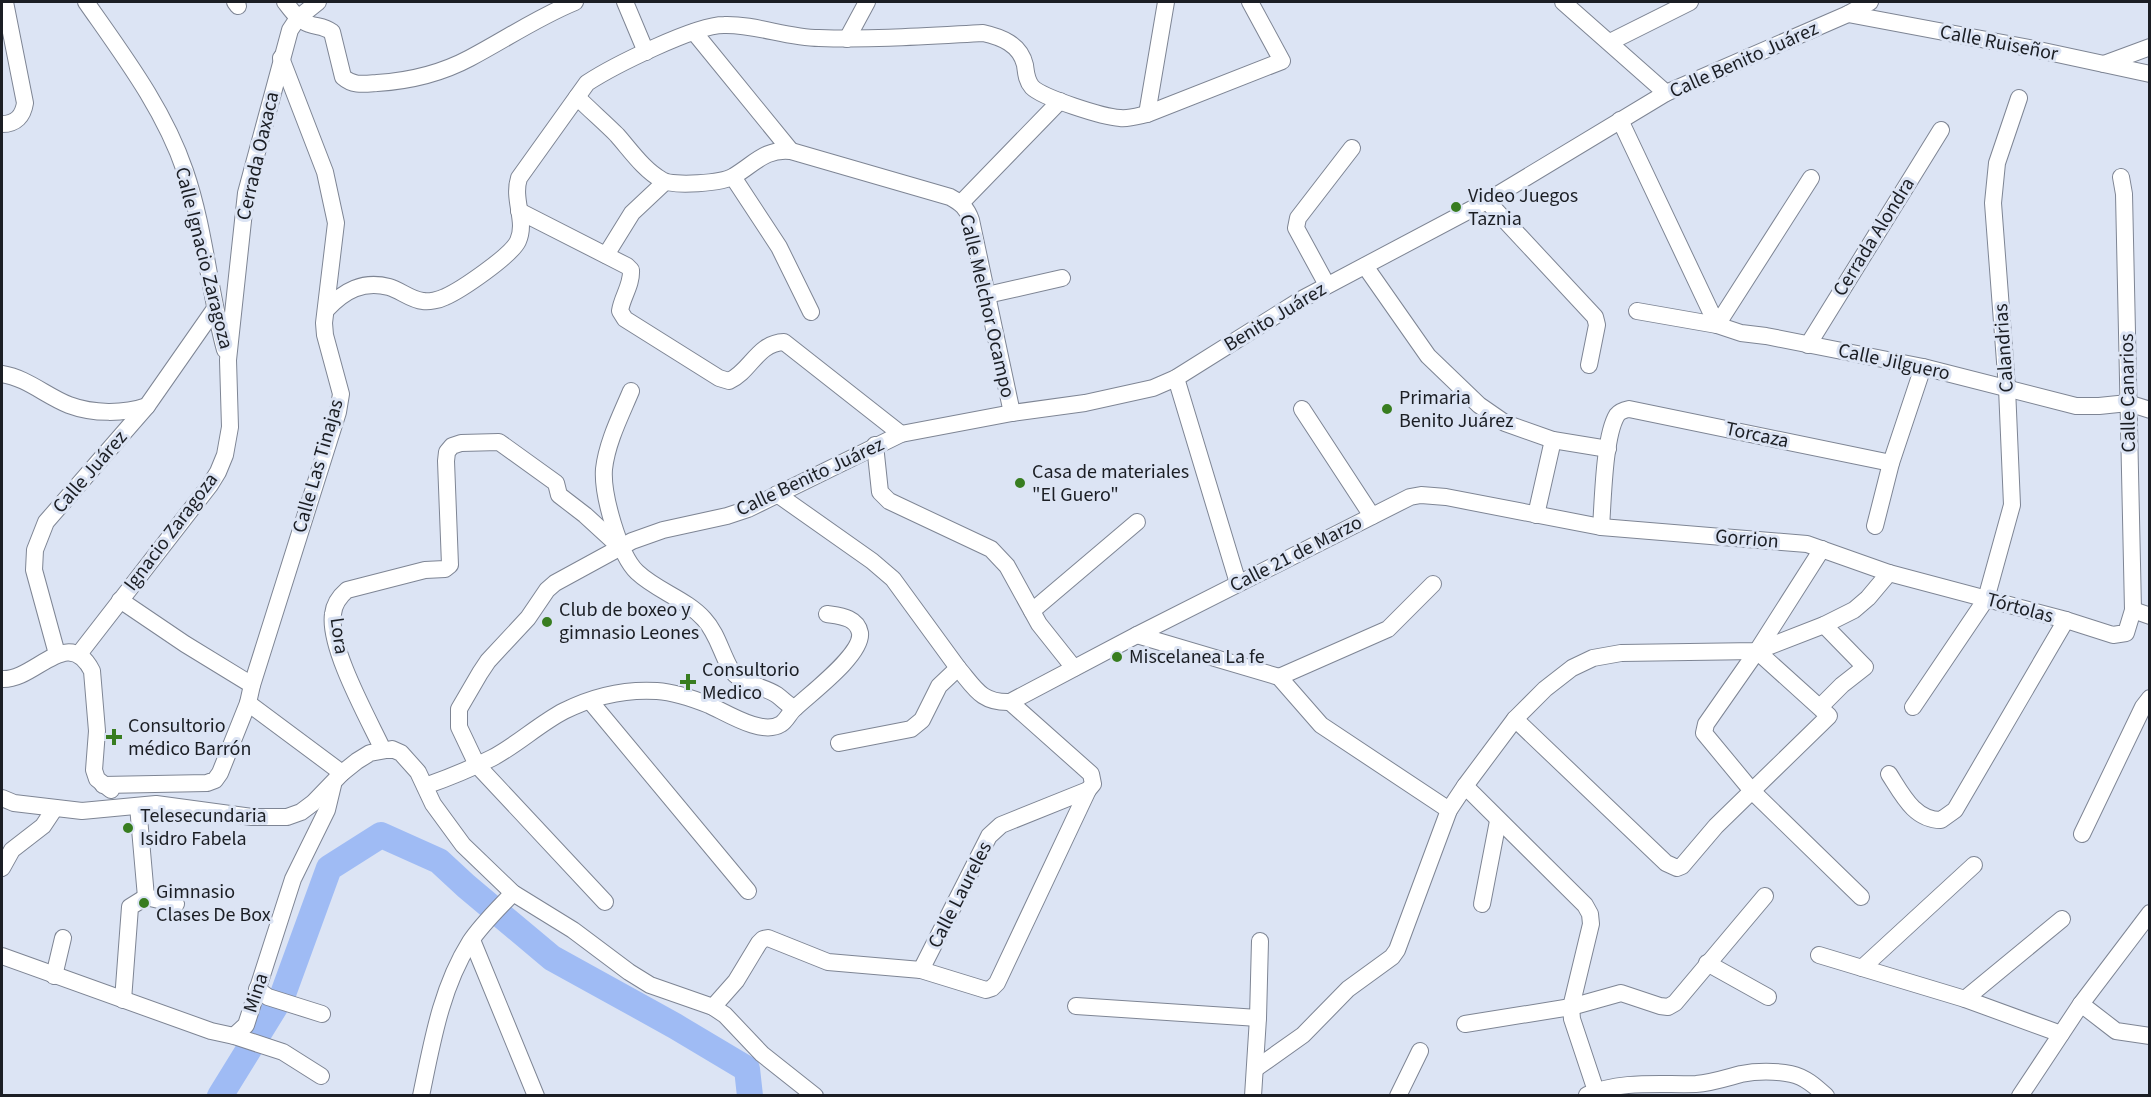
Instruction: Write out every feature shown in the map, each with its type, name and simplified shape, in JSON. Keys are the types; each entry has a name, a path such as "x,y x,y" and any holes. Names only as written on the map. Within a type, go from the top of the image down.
{"street":[{"path":"2,124 20,118 24,112 25,103 5,2"},
{"name":"Calle Ignacio Zaragoza","path":"86,2 146,90 185,171 201,231 214,310 228,360"},
{"path":"285,2 298,18 311,25 325,27 332,32 343,77 354,84 396,82 468,59 549,12 575,2"},
{"name":"Cerrada Oaxaca","path":"228,360 246,193 290,30 298,18 318,2"},
{"path":"625,2 646,52"},
{"path":"847,39 867,2"},
{"path":"1147,114 1166,2"},
{"path":"327,309 340,296 352,289 364,287 389,287 423,302 445,297 512,249 520,233 515,189 519,178 587,83 646,52 694,32 724,25 815,38 847,39 983,33 999,36 1022,55 1026,75 1032,86 1047,96 1119,118 1131,118 1147,114 1282,61 1250,2"},
{"path":"1563,2 1666,93"},
{"path":"1610,42 1690,2"},
{"name":"Calle Benito Juárez","path":"1620,120 1666,93 1848,14 1870,2"},
{"name":"Calle Ruiseñor","path":"1848,14 2150,74"},
{"path":"694,32 791,151"},
{"path":"2104,64 2150,47"},
{"name":"Calle Las Tinajas","path":"103,785 207,783 215,780 220,773 248,703 338,412 341,394 325,335 336,223 325,172 281,58"},
{"path":"577,98 616,134 638,160 665,182 632,213 606,255"},
{"name":"Calandrias","path":"1913,707 1986,599 2012,505 2007,388 1993,203 1997,163 2019,98"},
{"path":"961,203 1060,101"},
{"path":"1620,120 1717,325"},
{"name":"Benito Juárez","path":"901,434 1012,413 1085,403 1153,388 1176,378 1327,285 1487,201 1620,120"},
{"name":"Cerrada Alondra","path":"1808,345 1941,130"},
{"path":"1327,285 1296,228 1298,218 1352,148"},
{"name":"Calle Melchor Ocampo","path":"665,182 712,183 733,177 754,160 780,149 950,197 961,203 967,209 971,220 1012,413"},
{"path":"733,177 779,247 811,312"},
{"name":"Calle Canarios","path":"2121,177 2124,194 2133,610"},
{"path":"1717,325 1811,178"},
{"path":"1487,201 1595,317 1597,325 1589,365"},
{"path":"519,210 627,266 631,270 632,278 620,311 625,319 719,378 729,381 736,378 764,348 776,342 784,342 901,434"},
{"path":"1365,266 1428,356 1479,405 1505,423 1553,440 1608,449 1601,527"},
{"path":"987,295 1062,278"},
{"name":"Calle Juárez","path":"57,654 34,570 35,550 46,522 147,406 214,310"},
{"name":"Calle Jilguero","path":"1637,311 1923,367 2076,406 2128,403 2150,410"},
{"name":"Ignacio Zaragoza","path":"79,654 218,472 225,455 230,428 228,360"},
{"path":"1875,526 1891,463 1923,367"},
{"path":"2,374 21,380 69,405 80,408 132,412 147,406"},
{"path":"1176,378 1238,583"},
{"path":"631,391 612,440 604,470 608,501 621,548 640,574 698,613 706,622 734,674 748,683 776,694 795,708"},
{"path":"1302,409 1372,516"},
{"name":"Torcaza","path":"1608,449 1618,414 1629,409 1891,463"},
{"name":"Calle Benito Juárez","path":"605,903 477,765 462,736 458,717 459,709 480,673 555,583 632,541 663,530 748,509 901,434"},
{"path":"1536,515 1553,440"},
{"name":"Lora","path":"383,750 343,665 335,635 333,614 339,597 347,590 426,570 445,569 450,565 446,461 447,452 452,446 461,443 499,442 519,454 556,483 559,495 621,548"},
{"path":"875,445 880,492 889,501 991,549 1006,566 1039,624 1074,668"},
{"path":"777,494 872,561 893,579 958,668 983,696 990,700 1010,702 1091,774 1093,784 1088,790"},
{"name":"Calle 21 de Marzo","path":"1010,702 1238,583 1410,497 1421,495 1446,498 1601,527"},
{"path":"1032,611 1137,522"},
{"name":"Gorrion","path":"1601,527 1807,544 1889,573"},
{"path":"1822,549 1757,651 1706,724 1704,733 1752,791 1862,897"},
{"path":"1255,1069 1303,1035 1348,989 1392,957 1397,950 1449,810 1464,786 1515,719 1572,668 1593,658 1621,653 1757,651 1824,625 1862,605 1889,573"},
{"name":"Tórtolas","path":"1889,573 2119,635 2126,633 2133,610"},
{"path":"1279,677 1388,629 1433,584"},
{"path":"120,600 185,644 252,685"},
{"path":"2133,610 2150,616"},
{"path":"425,786 493,757 564,711 609,695 635,691 659,691 706,704 758,726 772,727 782,724 795,708 850,656 860,639 860,630 854,622 847,618 827,614"},
{"path":"1889,774 1909,805 1924,817 1941,820 1955,810 2067,620"},
{"path":"1515,719 1666,863 1677,868 1682,866 1716,826 1752,791 1825,711 1842,685 1865,667 1824,625"},
{"path":"1137,635 1279,677 1321,725 1449,810"},
{"path":"1757,651 1825,711"},
{"path":"2,679 15,679 57,654 70,652 79,654 92,671 97,731 94,770 97,778 103,785 138,806"},
{"path":"839,743 911,729 922,720 939,686 958,668"},
{"path":"2082,834 2143,707 2150,698"},
{"path":"590,701 748,891"},
{"path":"248,703 338,777"},
{"path":"2,798 14,803 82,811 156,804 252,817 287,817 301,812 313,803 338,777 370,753 392,749 401,753 418,772 433,804 463,844 513,894 573,930 629,972 650,984 712,1007 734,1023 762,1054 815,1095"},
{"name":"Mina","path":"2,956 212,1031 247,1040 246,1024 263,993 293,879 327,810 338,777"},
{"path":"1464,786 1585,905 1590,914 1591,924 1571,1007 1572,1019 1592,1093 1649,1083 1698,1084 1744,1073 1771,1072 1805,1078 1826,1095"},
{"name":"Calle Laureles","path":"1088,790 997,983 986,990 921,970 989,836 1002,825 1088,790"},
{"path":"138,806 146,897"},
{"path":"2,868 12,850 43,826 55,808"},
{"path":"1482,904 1498,821"},
{"path":"1862,968 1974,866"},
{"path":"421,1095 442,1004 461,959 484,924 513,894"},
{"path":"1465,1024 1571,1007 1621,993 1668,1007 1675,1003 1766,896"},
{"path":"123,1000 130,907 146,897 176,904"},
{"path":"2020,1095 2081,1004 2150,913"},
{"path":"1965,999 2062,919"},
{"path":"54,975 63,938"},
{"path":"712,1007 736,981 754,949 763,939 768,938 828,962 921,970"},
{"path":"472,940 536,1095"},
{"path":"1253,1095 1260,941"},
{"path":"1819,955 1965,999 2061,1034"},
{"path":"1707,963 1768,997"},
{"path":"263,993 322,1014"},
{"path":"2081,1004 2116,1031 2150,1036"},
{"path":"1076,1006 1258,1018"},
{"path":"247,1040 283,1052 321,1076"},
{"path":"1398,1095 1420,1051"}],"waterway":[{"path":"220,1096 283,994 329,868 381,835 439,861 552,958 747,1069 750,1096"}],"place":[{"name":"Video Juegos Taznia","path":"1456,207"},
{"name":"Primaria Benito Juárez","path":"1387,409"},
{"name":"Casa de materiales \"El Guero\"","path":"1020,483"},
{"name":"Club de boxeo y gimnasio Leones","path":"547,622"},
{"name":"Miscelanea La fe","path":"1117,657"},
{"name":"Consultorio Medico","path":"688,682"},
{"name":"Consultorio médico Barrón","path":"114,737"},
{"name":"Telesecundaria Isidro Fabela","path":"128,828"},
{"name":"Gimnasio Clases De Box","path":"144,903"}]}
